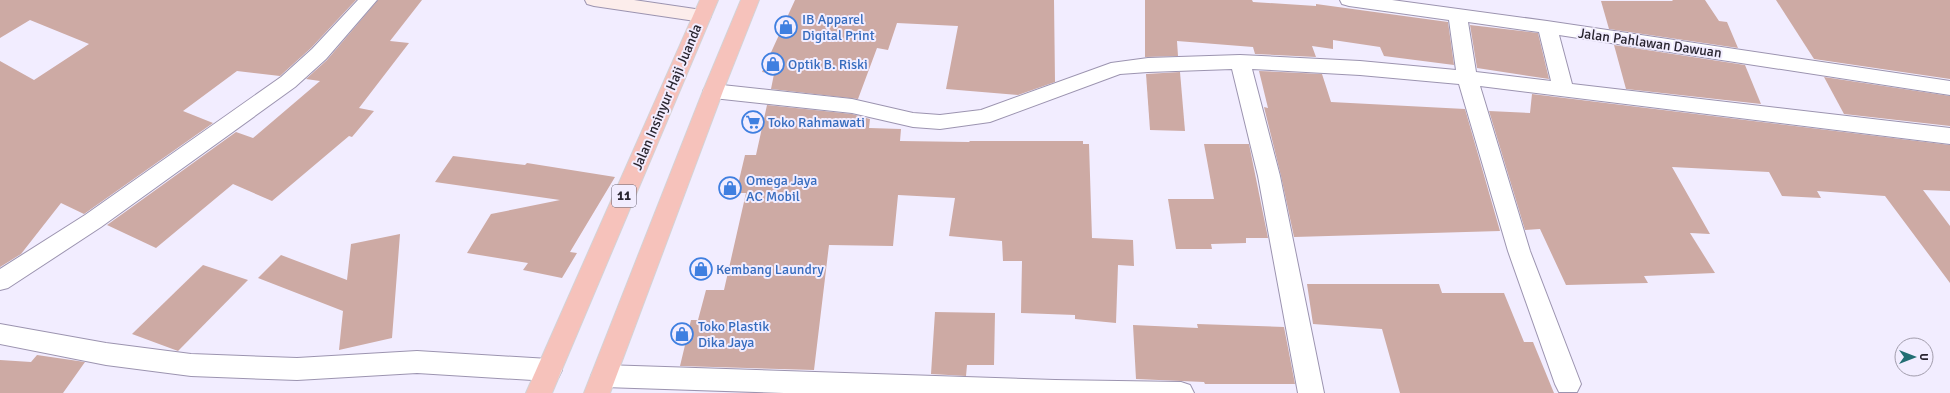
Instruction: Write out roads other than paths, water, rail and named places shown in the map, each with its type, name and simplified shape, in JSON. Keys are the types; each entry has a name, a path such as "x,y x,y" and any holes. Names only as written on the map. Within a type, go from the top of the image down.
{"highway":[{"path":"601,384 712,92 750,0"},
{"name":"Jalan Insinyur Haji Juanda","path":"540,393 705,8"}],"street":[{"path":"0,281 93,221 288,82 319,54 368,0"},
{"path":"594,0 705,8"},
{"name":"Jalan Pahlawan Dawuan","path":"1349,0 1547,27 1950,88"},
{"path":"1458,15 1467,78 1519,251 1568,384"},
{"path":"1547,27 1561,77"},
{"path":"712,92 852,106 913,120 940,122 983,117 1052,90 1118,68 1148,65 1240,62 1360,68 1467,78 1561,77 1950,136"},
{"path":"1240,62 1269,176 1311,393"},
{"path":"0,334 106,354 191,365 297,369 417,362 550,370"},
{"path":"601,384 1182,393"}],"place":[{"name":"IB Apparel Digital Print","path":"786,27"},
{"name":"Optik B. Riski","path":"773,64"},
{"name":"Toko Rahmawati","path":"753,122"},
{"name":"Omega Jaya AC Mobil","path":"730,188"},
{"name":"Kembang Laundry","path":"701,269"},
{"name":"Toko Plastik Dika Jaya","path":"682,334"}]}
